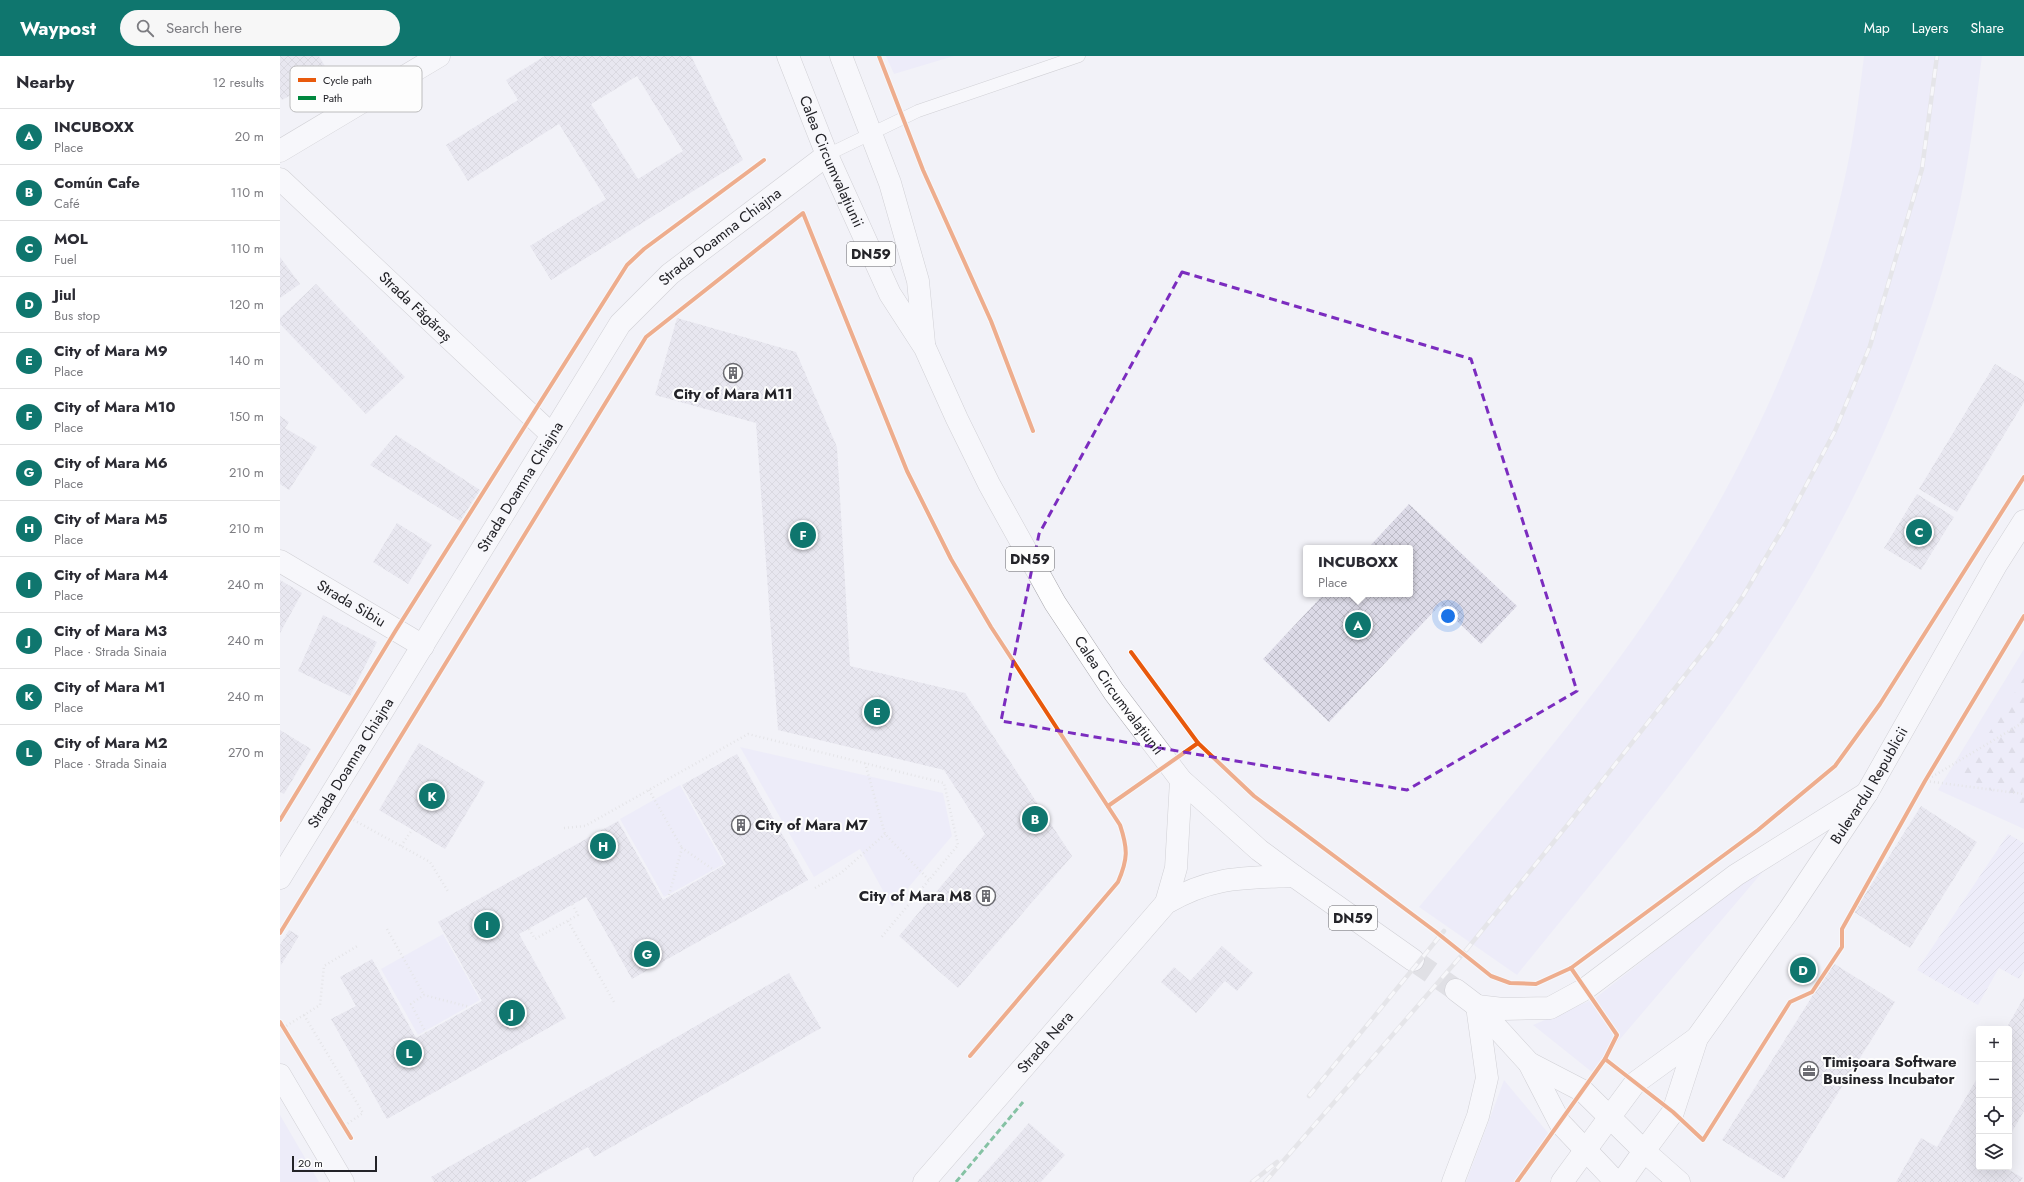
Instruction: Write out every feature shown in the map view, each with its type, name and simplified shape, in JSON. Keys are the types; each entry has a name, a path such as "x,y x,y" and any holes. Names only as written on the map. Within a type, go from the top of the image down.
{"main road":[{"path":"422,66 439,56"},
{"name":"Calea Circumvalațiunii","path":"788,56 827,154 890,294 925,348 957,419 989,484 1055,603 1114,692 1181,780 1259,850 1413,960"},
{"name":"Calea Circumvalațiunii","path":"840,56 890,183 918,281 925,348"},
{"path":"280,151 345,112"},
{"name":"Strada Doamna Chiajna","path":"280,878 551,434 620,324 670,274 827,154"},
{"name":"Strada Făgăraș","path":"280,179 551,434"},
{"name":"Bulevardul Republicii","path":"1622,1182 1673,1112 1697,1038 1789,910 1867,793 1996,565 2024,521"},
{"name":"Strada Sibiu","path":"280,561 423,646"},
{"name":"Strada Nera","path":"1166,903 1176,868 1181,780"},
{"path":"1477,1006 1504,1009 1550,1008 1585,989 1736,876 1867,793"},
{"name":"Strada Nera","path":"924,1182 1166,903 1188,891 1231,878 1294,876"},
{"path":"1456,990 1477,1006 1529,1063 1560,1123 1616,1182"},
{"path":"1456,1175 1478,1116 1487,1078 1477,1006"},
{"name":"Bulevardul Republicii","path":"1562,1182 1635,1083 1697,1038"},
{"path":"1529,1063 1583,1091 1609,1118 1679,1182"},
{"path":"280,1075 343,1182"}],"lane":[{"path":"827,154 918,111 1079,56"}],"path":[{"path":"2024,722 1926,781 2024,794"},
{"path":"564,828 585,826 748,734 944,782 958,845 880,939"},
{"path":"865,763 885,834 929,880"},
{"path":"649,790 682,848 714,870"},
{"path":"350,818 430,862 449,894"},
{"path":"401,846 412,830"},
{"path":"815,888 841,873 885,834"},
{"path":"669,895 682,848"},
{"path":"529,929 535,939 568,921 578,915 572,904"},
{"path":"568,921 614,1002"},
{"path":"387,929 424,995 470,1007"},
{"path":"283,1028 320,1005 324,966 359,945"},
{"path":"424,995 410,1004 426,1032"},
{"path":"304,1014 363,1114 344,1126"}],"highlighted area":[{"path":"1182,272 1471,359 1577,691 1407,790 1001,721 1039,534"}],"green space":[{"path":"886,56 954,56 894,74"},
{"path":"1864,56 1982,56 1970,148 1960,202 1945,263 1905,382 1853,499 1792,609 1758,662 1702,743 1672,782 1517,975 1419,907 1544,756 1604,678 1661,598 1721,499 1772,396 1814,288 1831,233 1845,177 1851,147"},
{"path":"2024,649 2024,829 1938,790"},
{"path":"2024,678 2024,808 1962,775"},
{"path":"740,747 943,793 952,836 892,907 860,849 814,877"},
{"path":"680,785 724,864 664,897 620,819"},
{"path":"2008,834 2024,843 2024,970 2019,979 1999,968 1978,1005 1917,970"},
{"path":"1777,855 1592,1072 1533,1025 1594,999"},
{"path":"443,934 480,1000 418,1035 381,969"},
{"path":"1504,1080 1549,1134 1515,1182 1466,1182"},
{"path":"280,1115 319,1182 280,1182"}],"building":[{"path":"280,56 319,56 325,66 290,66 290,95 282,100 280,97"},
{"path":"545,56 691,56 743,160 551,280 530,246 606,199 559,124 468,181 446,145 518,100 506,80","holes":["637,76 683,151 638,179 591,104"]},
{"path":"280,257 300,284 280,298"},
{"path":"316,284 405,377 366,414 280,324 280,318"},
{"path":"677,318 796,352 837,447 850,666 965,693 1072,856 958,988 899,936 985,834 944,770 778,730 756,423 655,395"},
{"path":"1995,364 2024,381 2024,402 1957,512 1919,489"},
{"path":"280,416 289,422 285,428 317,447 289,490 280,484"},
{"path":"396,435 480,490 460,521 370,465"},
{"path":"1917,494 1954,517 1921,570 1884,548"},
{"path":"1409,504 1517,606 1481,644 1440,605 1329,722 1263,659 1321,597 1413,597 1413,545 1371,545"},
{"path":"397,523 432,545 408,584 373,562"},
{"path":"280,580 302,593 280,633"},
{"path":"323,615 377,642 350,696 298,671"},
{"path":"280,730 311,749 284,794 280,792"},
{"path":"419,743 485,782 445,849 379,810"},
{"path":"737,754 808,880 632,979 586,897 519,934 566,1018 387,1119 331,1019 356,1006 340,977 372,959 416,1038 482,1001 438,922 618,821 663,900 726,864 682,785"},
{"path":"1921,806 1977,842 1910,948 1854,912"},
{"path":"289,930 299,936 281,965 280,945"},
{"path":"1222,946 1253,973 1237,991 1225,981 1196,1013 1161,982 1174,967 1190,981"},
{"name":"Timișoara Software Business Incubator","path":"1833,963 1895,1002 1784,1179 1722,1140"},
{"path":"789,973 821,1028 594,1157 588,1147 526,1182 434,1182 431,1177"},
{"path":"2024,997 2024,1111 2012,1132 2012,1026 2008,1026"},
{"path":"1976,1080 1976,1170 2009,1170 2023,1178 2020,1182 1896,1182 1921,1138 1937,1147"},
{"path":"1029,1123 1065,1155 1041,1182 977,1182"}],"tunnel":[{"path":"1413,960 1456,990"}],"railway":[{"path":"1265,1182 1467,949 1569,823 1712,641 1743,596 1785,525 1835,431 1870,346 1922,169 1937,56"},
{"path":"1309,1096 1444,931"},
{"path":"1252,1182 1277,1162"}],"marked path":[{"path":"956,1182 1023,1102"}],"cycle path":[{"path":"879,56 923,170 991,321 1033,431"},
{"path":"280,820 396,630 627,265 644,249 764,160"},
{"path":"280,933 646,337 803,213 907,471 951,559 991,627 1120,825 1126,848 1124,867 1118,882 970,1056"},
{"path":"1131,652 1198,743 1254,796 1436,932 1491,976 1510,983 1536,984 1571,968 1758,830 1835,766 1880,704 2024,477"},
{"path":"1605,1059 1673,1112 1703,1140 1790,1002 1812,992 1842,947 1842,929 1925,781 2024,616"},
{"path":"1108,806 1198,743"},
{"path":"1517,1182 1605,1059 1617,1035 1571,968"},
{"path":"280,1022 351,1138"}],"place":[{"name":"City of Mara M11","path":"733,373"},
{"name":"MOL","path":"1919,532"},
{"name":"City of Mara M10","path":"803,535"},
{"name":"INCUBOXX","path":"1358,625"},
{"name":"City of Mara M9","path":"877,712"},
{"name":"City of Mara M1","path":"432,796"},
{"name":"Común Cafe","path":"1035,819"},
{"name":"City of Mara M7","path":"741,825"},
{"name":"City of Mara M5","path":"603,846"},
{"name":"City of Mara M8","path":"986,896"},
{"name":"City of Mara M4","path":"487,925"},
{"name":"City of Mara M6","path":"647,954"},
{"name":"Jiul","path":"1803,970"},
{"name":"City of Mara M3","path":"512,1013"},
{"name":"City of Mara M2","path":"409,1053"},
{"name":"Timișoara Software Business Incubator","path":"1809,1071"}]}
